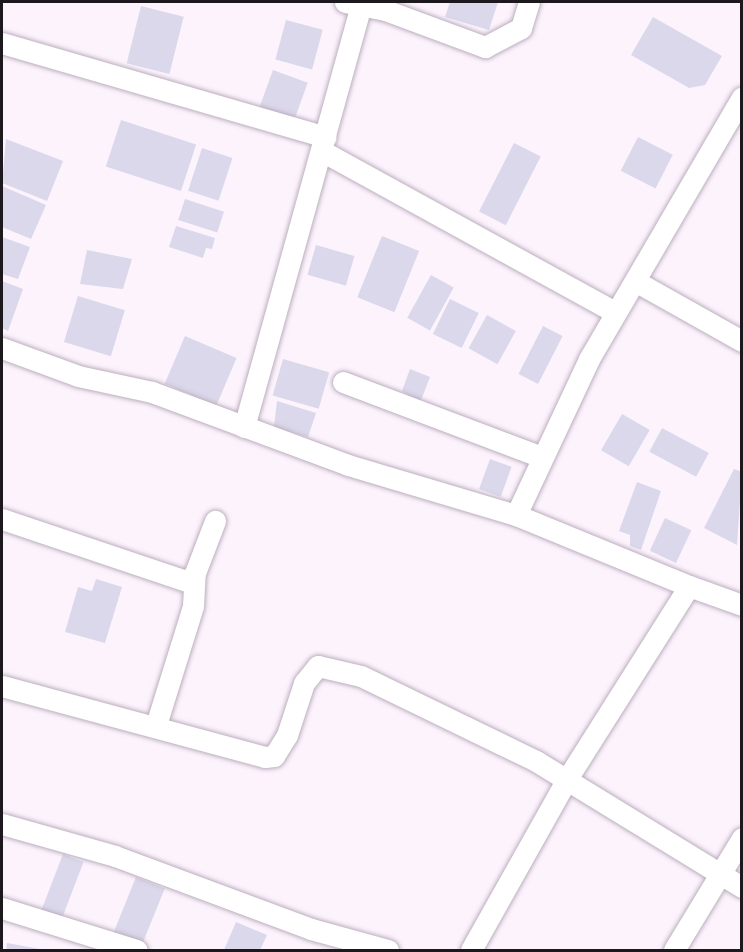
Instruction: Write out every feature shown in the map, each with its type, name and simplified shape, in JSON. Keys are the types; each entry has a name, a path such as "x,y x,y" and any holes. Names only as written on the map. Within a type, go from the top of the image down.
{"street":[{"path":"244,427 271,316 324,144 356,3 385,10 485,47 521,28 529,2"},
{"path":"2,43 324,144 615,312"},
{"path":"516,515 541,457 615,312 741,97"},
{"path":"635,281 741,341"},
{"path":"2,348 78,376 152,393 348,465 516,515 741,605"},
{"path":"343,382 541,457"},
{"path":"2,519 192,584"},
{"path":"156,725 193,606 192,584 215,521"},
{"path":"471,951 567,779 689,586"},
{"path":"2,686 156,725 251,756 274,756 287,735 304,683 318,666 361,676 435,708 567,779 741,887"},
{"path":"2,824 115,856 311,929 388,951"},
{"path":"674,951 741,838"},
{"path":"2,908 136,951"}],"building":[{"path":"450,2 498,2 489,30 445,17"},
{"path":"141,6 184,17 169,74 127,63"},
{"path":"653,17 722,56 705,85 689,88 631,55"},
{"path":"286,20 323,30 312,69 275,60"},
{"path":"273,70 308,83 292,125 258,112"},
{"path":"121,120 196,144 181,191 106,167"},
{"path":"638,137 673,155 655,189 621,171"},
{"path":"6,139 63,161 47,201 2,183"},
{"path":"514,143 541,157 506,225 479,212"},
{"path":"202,148 232,158 219,201 188,191"},
{"path":"2,186 46,205 31,239 2,227"},
{"path":"185,199 224,212 217,233 178,220"},
{"path":"176,226 215,238 212,249 206,248 203,258 169,247"},
{"path":"382,236 419,251 394,312 357,297"},
{"path":"2,237 30,247 18,279 2,274"},
{"path":"316,245 354,256 346,286 307,275"},
{"path":"87,250 132,259 123,289 80,284"},
{"path":"431,275 454,288 430,330 407,318"},
{"path":"2,281 23,289 8,331 2,328"},
{"path":"78,296 125,310 111,356 64,342"},
{"path":"450,299 479,313 462,348 433,334"},
{"path":"487,315 516,331 497,364 469,348"},
{"path":"543,326 563,336 538,384 518,374"},
{"path":"185,336 237,358 216,406 165,384"},
{"path":"283,359 329,372 319,409 273,396"},
{"path":"410,369 430,377 420,403 402,391"},
{"path":"277,401 316,413 308,437 274,427"},
{"path":"622,414 650,430 629,466 601,450"},
{"path":"662,428 709,453 696,477 649,452"},
{"path":"490,459 512,467 501,497 479,489"},
{"path":"734,469 742,472 737,545 704,528"},
{"path":"637,482 661,491 641,550 630,546 630,535 619,531"},
{"path":"665,518 691,530 676,563 650,551"},
{"path":"96,579 122,587 105,643 65,632 78,587 92,591"},
{"path":"63,854 84,862 62,918 41,910"},
{"path":"136,877 165,889 143,943 114,932"},
{"path":"236,922 267,935 260,950 224,950"},
{"path":"7,943 40,949 6,950"}]}
